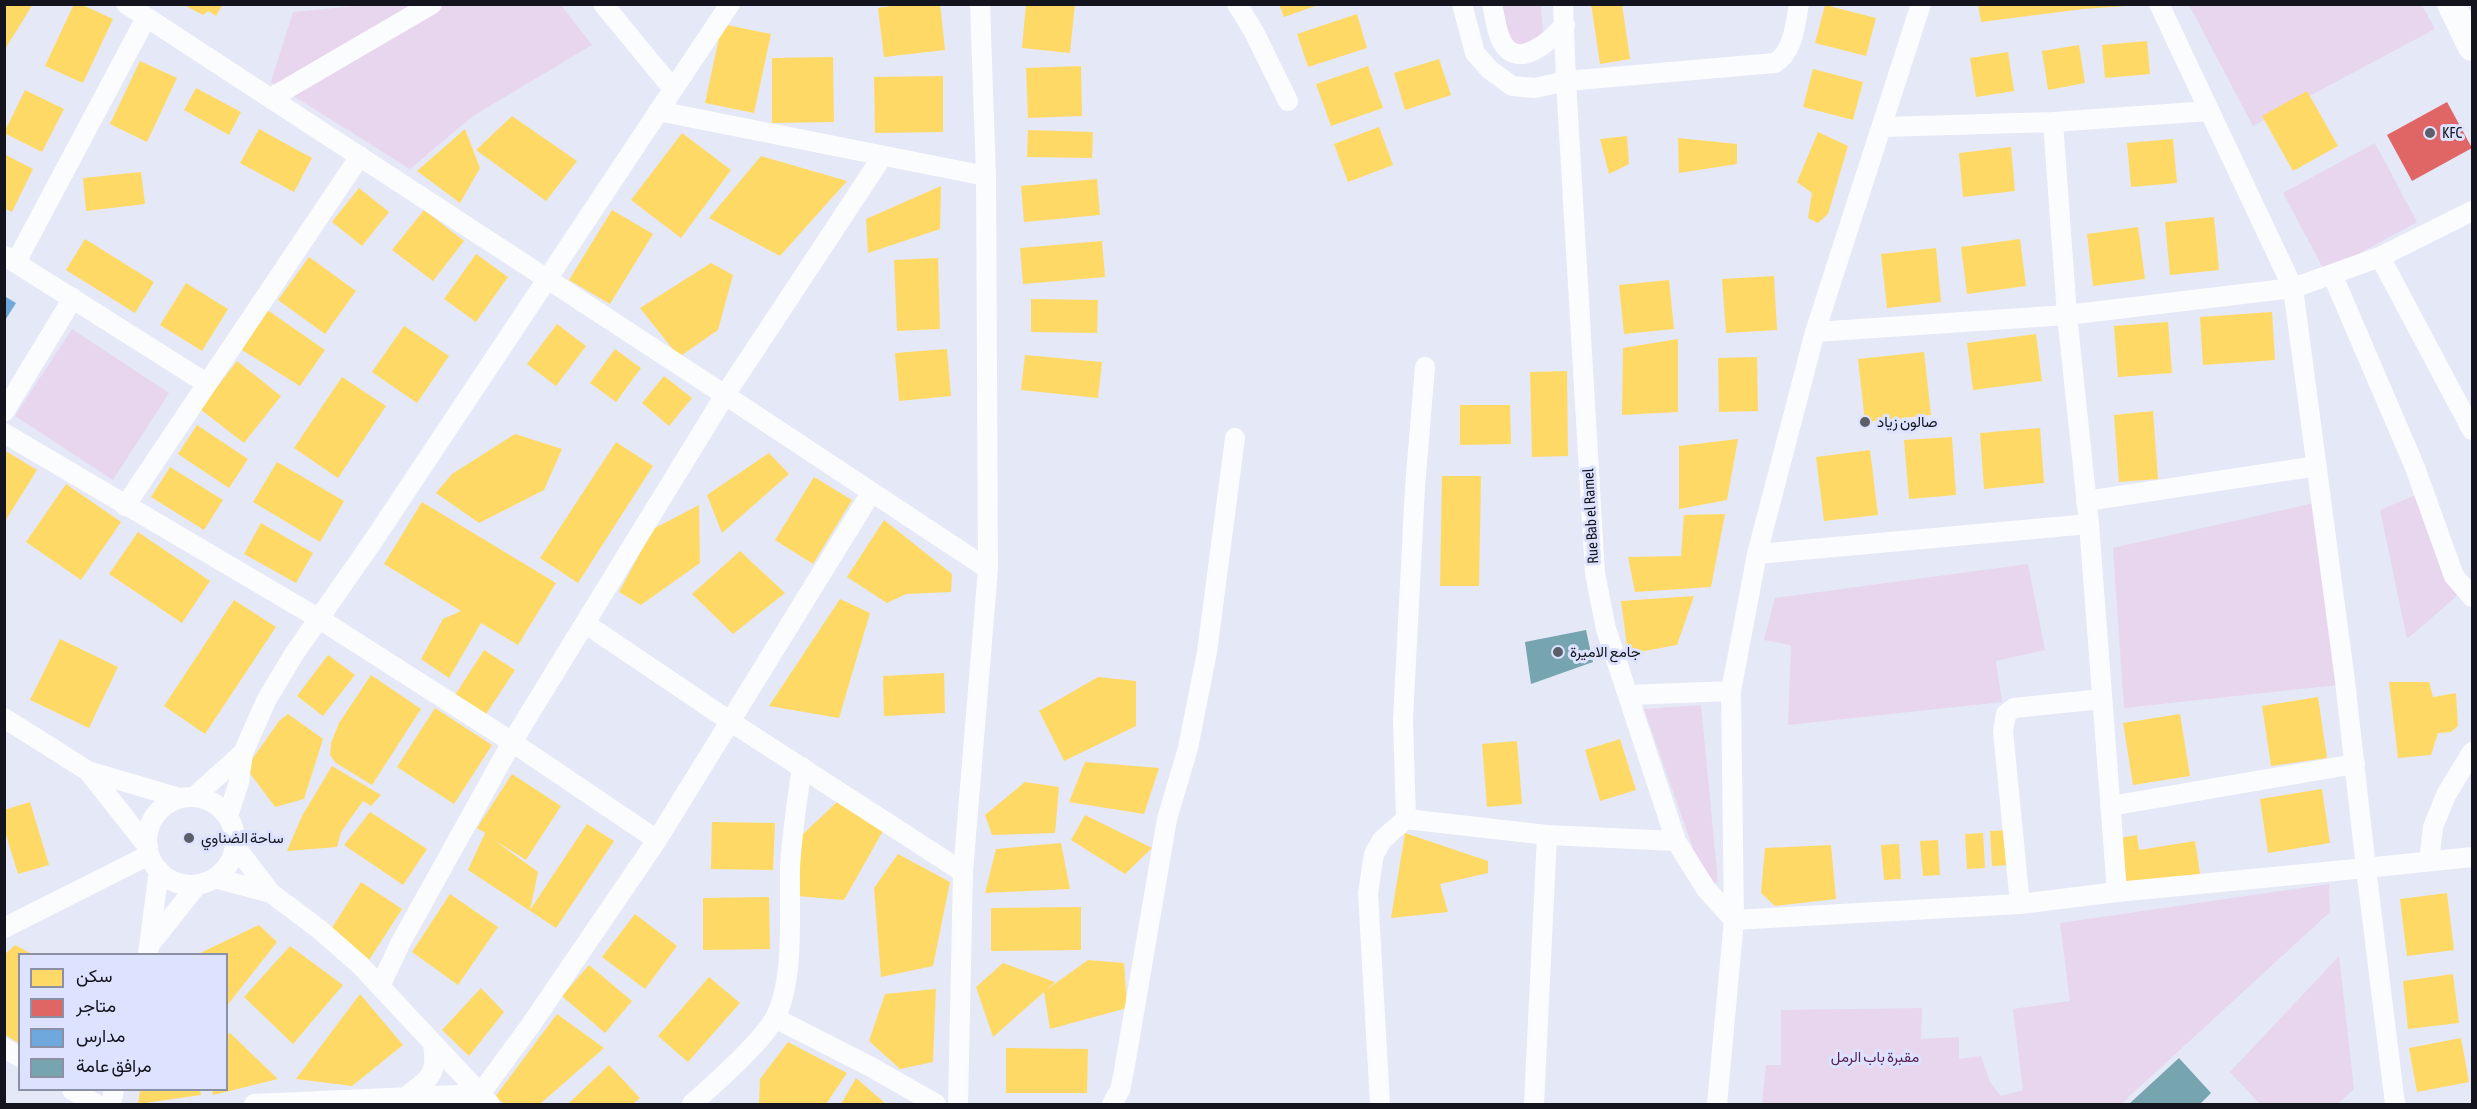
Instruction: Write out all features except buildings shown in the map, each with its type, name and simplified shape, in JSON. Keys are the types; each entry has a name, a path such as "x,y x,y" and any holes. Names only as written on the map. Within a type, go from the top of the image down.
{"highway":[{"path":"2451,4 2472,47"}],"street":[{"path":"126,4 725,394 988,569"},
{"path":"271,98 432,4"},
{"path":"603,4 673,89"},
{"path":"228,816 239,782 243,753 266,701 318,618 371,544 730,4"},
{"path":"958,1104 963,872 988,569 986,176 980,4"},
{"path":"1237,4 1254,32 1288,101"},
{"path":"1462,4 1475,53 1490,70 1512,86 1535,88 1566,81 1775,63 1786,55 1799,4"},
{"path":"1492,4 1502,43 1512,51 1521,54 1534,51 1549,42 1565,25"},
{"name":"Rue Bab el Ramel","path":"1563,4 1595,573 1606,628 1676,841 1706,889 1734,920"},
{"path":"1717,1104 1734,920 1731,691 1757,554 1815,332 1921,4"},
{"path":"2159,4 2293,288 2355,764 2395,1104"},
{"path":"146,18 10,259 206,382"},
{"path":"658,111 986,176"},
{"path":"1883,127 2053,122 2209,111"},
{"path":"2053,122 2067,315 2089,524 2117,892"},
{"path":"125,506 206,382 360,156"},
{"path":"380,986 401,942 512,742 725,394 882,157"},
{"path":"1815,332 2067,315 2293,288 2380,256 2472,212"},
{"path":"2380,256 2472,430"},
{"path":"2332,274 2414,465 2454,576 2472,597"},
{"path":"4,412 73,298"},
{"path":"1406,819 1402,720 1415,487 1425,367"},
{"path":"4,433 318,618 512,742 657,840"},
{"path":"1121,1100 1167,819 1188,748 1207,652 1235,438"},
{"path":"2086,501 2317,466"},
{"path":"485,1099 530,1026 657,840 871,493"},
{"path":"1757,554 2089,524"},
{"path":"586,624 731,722 963,872"},
{"path":"1628,694 1731,691"},
{"path":"2020,904 2003,732 2006,714 2014,708 2102,699"},
{"path":"4,718 88,771 187,797 207,800 218,806 232,822 235,846 231,859 224,869 206,881 149,949"},
{"path":"2429,861 2433,827 2446,795 2472,752"},
{"path":"149,949 152,857 150,826 156,814 167,804 187,797 243,753"},
{"path":"2110,806 2355,764"},
{"path":"692,1104 758,1039 775,1018 782,998 791,923 790,867 802,767"},
{"path":"88,771 170,879 184,884 206,881 271,893"},
{"path":"1380,1104 1368,892 1374,854 1382,840 1406,819 1547,835 1676,841"},
{"path":"1534,1104 1547,835"},
{"path":"235,846 271,893 344,950 485,1099"},
{"path":"4,928 152,857"},
{"path":"1734,920 2020,904 2117,892 2472,857"},
{"path":"775,1018 832,1046 936,1104"},
{"path":"406,1096 432,1074 435,1067 433,1045"},
{"path":"4,1048 18,1056"},
{"path":"75,1091 96,1104"},
{"path":"254,1104 406,1096 485,1099"}],"green space":[{"path":"376,4 561,5 592,45 473,116 410,169 271,82 293,12"},
{"path":"1499,5 1541,5 1543,35 1527,44 1518,44 1509,40"},
{"path":"2189,5 2422,5 2435,29 2253,126"},
{"path":"2375,143 2417,222 2325,272 2283,193"},
{"path":"72,329 169,393 113,480 15,416"},
{"path":"2418,494 2457,596 2407,639 2380,510"},
{"path":"2324,501 2347,684 2124,708 2113,548"},
{"path":"2028,564 2045,650 1996,661 2002,702 1788,725 1791,645 1764,640 1775,598"},
{"path":"1701,705 1718,882 1706,885 1644,709"},
{"name":"مقبرة باب الرمل","path":"2329,884 2330,912 2121,1104 1762,1104 1766,1065 1781,1065 1781,1010 1922,1008 1921,1039 1959,1037 1959,1059 1981,1056 1990,1082 2001,1096 2023,1090 2013,1009 2070,1001 2060,923"},
{"path":"2339,956 2354,1089 2337,1104 2260,1104 2230,1072"}],"place":[{"name":"KFC","path":"2430,133"},
{"name":"صالون زياد","path":"1865,422"},
{"name":"جامع الاميرة","path":"1558,652"},
{"name":"ساحة الضناوي","path":"189,838"}]}
